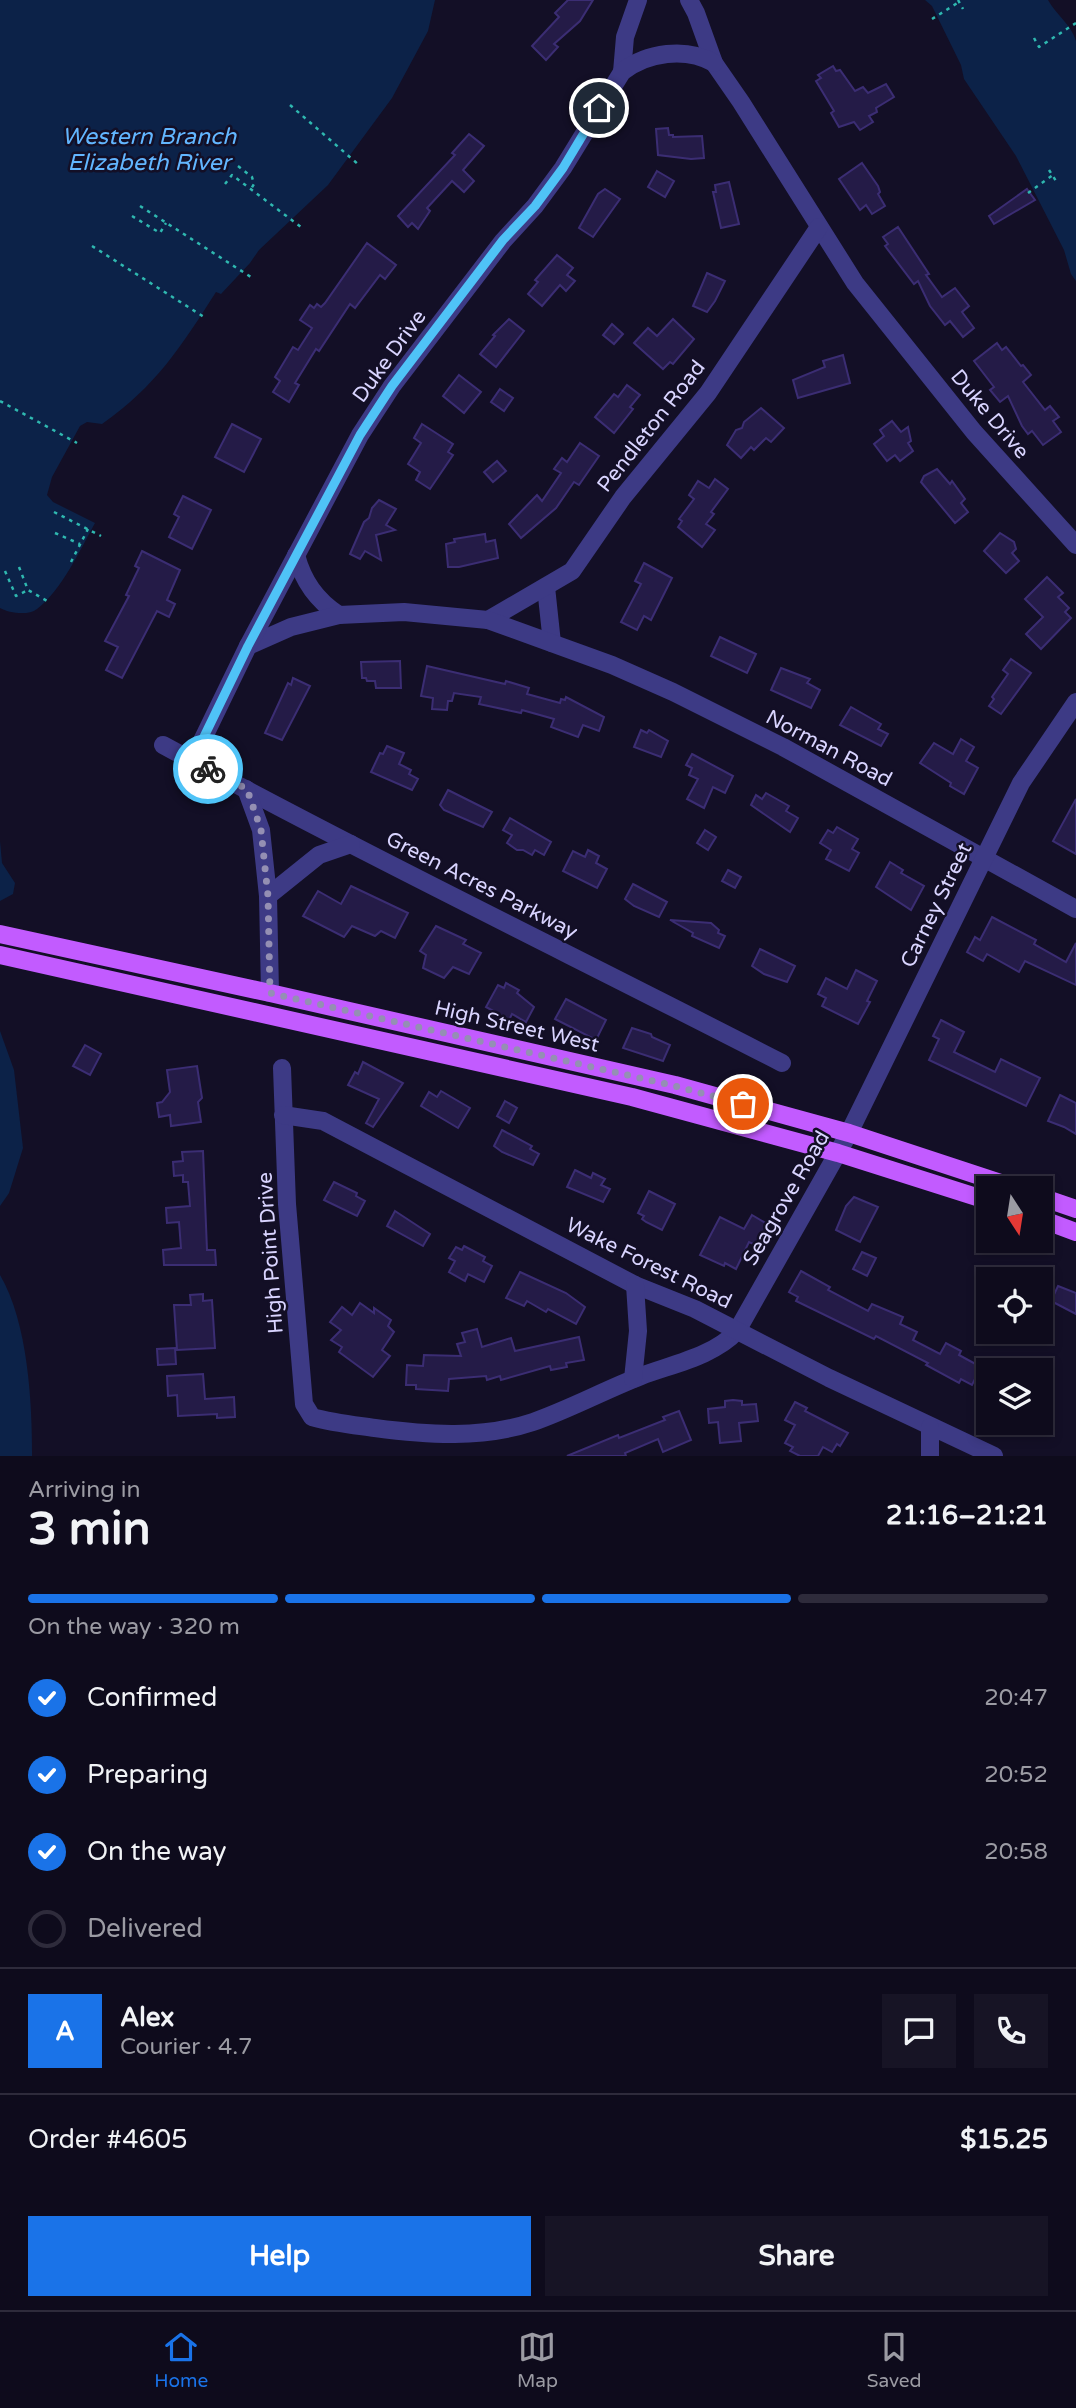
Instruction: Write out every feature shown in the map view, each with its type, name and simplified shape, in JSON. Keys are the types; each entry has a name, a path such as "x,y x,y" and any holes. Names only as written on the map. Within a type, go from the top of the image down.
{"main road":[{"name":"High Street West","path":"0,934 675,1086 849,1133 980,1176"},
{"name":"High Street West","path":"0,955 632,1097 838,1153 976,1197"},
{"path":"1054,1201 1076,1209"},
{"path":"1054,1224 1076,1232"}],"street":[{"name":"Duke Drive","path":"201,766 199,747 248,646 360,435 392,386 503,240 535,206 563,168 622,72 625,37 638,0"},
{"name":"Duke Drive","path":"689,0 714,63 855,283 974,432 1076,545"},
{"path":"622,72 629,66 649,58 670,54 691,54 714,63"},
{"name":"Pendleton Road","path":"488,620 572,571 623,497 708,393 819,227"},
{"path":"296,555 306,583 316,597 339,615"},
{"path":"546,587 552,643"},
{"name":"Norman Road","path":"248,646 291,627 339,615 404,612 488,620 612,665 673,692 783,747 1076,909"},
{"name":"Carney Street","path":"849,1133 1021,783 1076,702"},
{"name":"Green Acres Parkway","path":"163,745 351,844 782,1063"},
{"path":"247,789 261,830 268,896 270,993"},
{"path":"268,896 319,855 351,844"},
{"name":"High Point Drive","path":"282,1068 287,1204 304,1404 312,1417 327,1421"},
{"name":"Wake Forest Road","path":"283,1115 323,1121 635,1285 695,1309 930,1427 994,1456"},
{"name":"Seagrove Road","path":"327,1421 404,1432 450,1435 486,1433 535,1421 722,1345 737,1331 849,1133"},
{"path":"633,1379 638,1331 635,1285"},
{"path":"930,1427 930,1456"}],"path":[{"path":"932,19 958,1 963,9"},
{"path":"1034,38 1039,47 1076,23"},
{"path":"290,105 359,165"},
{"path":"238,166 252,177 254,184 251,189"},
{"path":"1049,170 1056,181"},
{"path":"225,184 232,175 301,227"},
{"path":"1028,193 1053,176"},
{"path":"140,206 254,279"},
{"path":"132,216 160,233 166,223"},
{"path":"92,246 204,317"},
{"path":"0,401 77,443"},
{"path":"54,512 101,536"},
{"path":"71,562 88,529"},
{"path":"55,533 80,544"},
{"path":"19,567 28,590 49,602"},
{"path":"5,571 16,596 28,590"}],"water":[{"name":"Western Branch Elizabeth River","path":"0,0 435,0 428,31 392,98 328,185 259,250 221,294 216,292 179,348 138,395 102,424 87,422 80,426 52,477 47,495 53,502 95,523 55,591 37,609 24,613 0,608"},
{"path":"925,0 1048,0 1074,35 1076,281 1071,274 1064,250 1016,156 964,79 961,65 932,6"},
{"path":"0,841 2,863 15,883 13,894 0,901"},
{"path":"0,1031 14,1070 23,1148 9,1193 0,1206"},
{"path":"0,1275 17,1316 22,1339 29,1387 32,1456 0,1456"}],"building":[{"path":"568,0 593,0 580,21 554,44 558,47 546,60 532,46 559,17 555,13"},
{"path":"833,66 836,71 840,70 855,91 863,87 868,93 886,84 894,97 876,108 877,112 869,116 873,122 860,130 854,122 839,127 831,113 834,111 816,81 821,78 818,75"},
{"path":"668,128 669,135 673,137 702,136 704,158 658,155 656,129"},
{"path":"469,134 484,146 463,170 474,181 464,192 452,181 427,208 430,211 418,229 412,223 408,227 398,216 455,155 452,153"},
{"path":"862,163 878,186 878,194 885,206 872,214 866,205 860,210 839,179"},
{"path":"657,171 674,181 665,197 648,187"},
{"path":"729,182 739,224 721,228 713,192 716,192 715,185"},
{"path":"605,189 620,199 593,237 579,228 598,194"},
{"path":"1027,189 1035,200 994,224 989,216"},
{"path":"898,227 942,297 955,288 969,306 962,312 974,328 963,337 950,321 945,325 930,306 918,281 914,284 885,246 888,244 883,237"},
{"path":"367,243 396,265 385,279 380,275 355,308 350,304 319,351 316,349 295,383 299,385 289,402 273,392 280,381 275,377 293,347 298,350 312,328 300,320 310,305 314,308 317,304 321,307 325,303"},
{"path":"557,255 573,268 567,275 575,281 566,291 560,285 542,306 528,294 538,282 535,280"},
{"path":"707,273 725,281 707,312 693,306"},
{"path":"509,319 524,331 496,367 480,354 495,336 493,335"},
{"path":"673,319 694,339 673,364 670,362 663,369 634,343 648,328 657,336"},
{"path":"612,324 623,334 614,344 603,335"},
{"path":"997,343 1002,350 1006,347 1031,375 1023,382 1045,410 1050,406 1059,417 1053,421 1061,432 1043,445 1032,431 1028,434 1022,426 1008,396 1000,402 990,390 994,387 974,361"},
{"path":"843,355 850,383 798,398 793,380 825,367 823,361"},
{"path":"459,375 481,392 464,413 443,396"},
{"path":"627,385 640,395 630,407 633,409 614,433 595,417 614,394 618,397"},
{"path":"500,389 513,398 504,411 491,402"},
{"path":"761,408 784,428 771,442 766,438 754,450 751,447 741,458 727,445 736,430 742,428 744,422"},
{"path":"892,421 901,432 908,427 911,441 908,443 913,451 900,461 895,455 887,461 874,444 884,436 880,430"},
{"path":"232,424 261,439 244,472 215,457"},
{"path":"422,424 453,444 448,452 453,455 430,489 416,480 420,472 408,464 421,443 414,438"},
{"path":"580,443 599,456 579,485 574,482 556,508 521,538 509,524 537,495 542,501 561,473 554,469 562,458 567,462"},
{"path":"497,461 506,471 493,482 484,472"},
{"path":"937,469 950,484 952,481 965,499 961,503 968,512 955,523 921,482 924,476"},
{"path":"715,479 728,489 711,512 714,514 706,524 715,530 702,547 678,527 682,521 679,519 694,499 689,495 698,481 709,488"},
{"path":"183,496 211,510 192,549 169,537 179,517 174,514"},
{"path":"379,500 396,509 386,525 395,530 376,535 381,560 365,551 360,559 350,554 364,522"},
{"path":"1000,533 1014,542 1016,549 1012,553 1019,561 1006,573 984,551"},
{"path":"485,534 486,542 495,540 498,558 448,567 446,544 455,542 454,539"},
{"path":"142,551 180,570 167,600 175,604 169,617 157,611 122,678 106,670 118,647 105,641 129,596 126,595 139,568 135,566"},
{"path":"644,563 672,578 651,620 644,616 637,630 621,622 641,584 635,581"},
{"path":"1047,577 1063,593 1058,597 1069,608 1065,612 1071,618 1041,649 1026,634 1043,617 1025,599"},
{"path":"720,637 756,654 747,673 711,656"},
{"path":"1011,659 1031,673 1001,714 989,706 1008,674 1003,670"},
{"path":"400,661 401,688 376,688 375,681 362,678 361,662"},
{"path":"427,666 505,684 506,681 529,688 527,694 560,703 561,699 565,700 566,697 604,717 599,731 583,725 578,737 551,727 554,719 522,710 521,713 479,704 481,697 454,693 452,701 448,701 447,710 432,709 433,698 421,696"},
{"path":"781,668 810,679 807,683 820,690 811,708 771,690"},
{"path":"293,678 310,686 282,740 265,733 288,683 291,685"},
{"path":"851,707 881,724 878,729 888,734 881,746 840,725"},
{"path":"641,730 647,733 649,730 668,741 661,757 634,747"},
{"path":"961,739 974,747 966,761 978,768 964,794 920,763 934,743 953,754"},
{"path":"387,746 404,753 399,764 411,770 409,774 418,779 412,790 371,772 380,753 383,754"},
{"path":"692,754 733,776 725,793 713,787 704,808 687,799 698,779 689,775 692,768 686,765"},
{"path":"448,790 492,812 483,827 444,810 440,805"},
{"path":"766,793 789,806 786,811 798,818 790,832 751,805 756,795 762,799"},
{"path":"1076,799 1076,854 1053,841"},
{"path":"510,818 551,842 544,855 535,850 532,855 507,843 512,835 503,830"},
{"path":"837,827 858,839 852,849 859,853 849,871 826,859 831,850 820,843 828,830 833,833"},
{"path":"705,830 716,837 708,850 697,843"},
{"path":"588,850 599,856 596,863 607,869 597,888 563,871 573,851 585,857"},
{"path":"890,862 903,870 901,873 924,886 911,910 876,887"},
{"path":"728,870 741,877 735,888 722,881"},
{"path":"633,884 667,902 659,917 625,899"},
{"path":"351,886 408,913 395,938 381,931 375,936 352,926 344,937 303,916 318,891 341,904"},
{"path":"992,917 1036,940 1034,944 1066,962 1076,943 1076,985 1025,961 1019,972 987,954 983,961 967,952 975,937 980,940"},
{"path":"670,920 711,923 719,930 718,933 725,936 719,948 692,936 693,933"},
{"path":"436,926 466,940 463,944 481,953 469,974 453,967 444,978 423,968 426,955 420,951"},
{"path":"760,949 795,966 787,982 764,974 752,966"},
{"path":"856,970 877,981 858,1024 822,1006 826,998 818,994 826,978 847,989"},
{"path":"506,983 519,990 517,993 534,1007 526,1022 512,1014 507,1024 495,1017 497,1013 486,1007 498,985 504,988"},
{"path":"566,999 606,1020 596,1040 555,1019"},
{"path":"941,1020 964,1032 954,1052 995,1072 1001,1059 1040,1078 1026,1106 929,1060 939,1039 933,1036"},
{"path":"632,1028 651,1034 670,1045 663,1061 623,1048"},
{"path":"85,1045 101,1054 90,1075 73,1066"},
{"path":"363,1062 403,1083 373,1127 366,1123 379,1099 348,1085 355,1072 358,1074"},
{"path":"197,1066 202,1098 198,1102 201,1122 171,1126 170,1115 159,1117 157,1103 162,1102 170,1092 167,1070"},
{"path":"441,1091 470,1108 458,1128 421,1106 429,1092 437,1097"},
{"path":"1060,1095 1076,1103 1076,1134 1048,1121"},
{"path":"505,1101 517,1108 509,1123 497,1116"},
{"path":"502,1130 532,1146 530,1149 539,1154 533,1165 494,1146"},
{"path":"203,1151 207,1250 215,1250 216,1265 164,1265 163,1250 181,1248 179,1222 167,1223 166,1208 190,1206 188,1182 183,1182 183,1175 174,1176 173,1162 183,1161 182,1152"},
{"path":"575,1170 591,1178 593,1173 605,1179 601,1185 610,1189 603,1202 567,1187"},
{"path":"334,1182 357,1193 356,1196 365,1201 357,1216 324,1200"},
{"path":"649,1191 675,1204 662,1230 646,1222 642,1219 644,1216 638,1213"},
{"path":"854,1197 878,1207 860,1242 836,1230 846,1206"},
{"path":"395,1211 430,1234 423,1246 387,1226"},
{"path":"752,1215 769,1225 758,1246 749,1242 736,1269 700,1255 720,1217 744,1229"},
{"path":"464,1246 485,1257 483,1261 492,1266 484,1282 468,1274 465,1281 449,1272 455,1261 449,1258 456,1247 462,1250"},
{"path":"862,1252 876,1258 867,1276 853,1269"},
{"path":"801,1271 830,1287 828,1290 868,1311 872,1304 903,1317 900,1324 917,1332 913,1340 940,1354 946,1343 961,1351 959,1355 976,1364 976,1377 972,1385 961,1379 959,1383 926,1365 928,1363 876,1336 874,1339 796,1301 798,1297 789,1292"},
{"path":"520,1272 566,1293 585,1307 576,1324 527,1301 524,1306 506,1298"},
{"path":"1058,1286 1076,1293 1076,1314 1053,1302"},
{"path":"203,1294 203,1301 212,1300 215,1348 177,1350 174,1305 191,1305 190,1295"},
{"path":"360,1303 374,1313 374,1308 391,1320 388,1326 394,1332 382,1350 390,1356 373,1377 339,1352 342,1347 331,1340 341,1330 330,1322 342,1307 352,1315"},
{"path":"477,1329 482,1347 511,1338 515,1351 579,1337 584,1360 566,1363 567,1367 551,1370 550,1366 501,1380 500,1376 487,1380 486,1376 449,1379 448,1391 416,1389 416,1385 406,1385 407,1365 423,1366 424,1355 461,1356 457,1344 465,1342 462,1333"},
{"path":"175,1348 176,1364 158,1365 157,1349"},
{"path":"203,1374 205,1399 234,1397 235,1417 217,1418 217,1414 178,1416 177,1395 168,1396 167,1376"},
{"path":"725,1401 742,1401 742,1405 756,1404 758,1421 739,1423 741,1441 720,1443 718,1422 709,1423 708,1409 725,1407"},
{"path":"795,1402 807,1408 805,1411 848,1433 840,1446 837,1444 832,1452 823,1447 818,1456 800,1456 790,1451 793,1447 785,1443 795,1425 785,1420"},
{"path":"679,1411 691,1440 663,1452 658,1439 625,1453 626,1456 567,1456 618,1435 619,1438 665,1420 663,1417"}],"way so far":[{"path":"208,769 247,789 261,830 268,896 270,993 743,1104"}],"route":[{"path":"208,769 201,766 199,747 248,646 360,435 392,386 503,240 535,206 563,168 599,108"}]}
